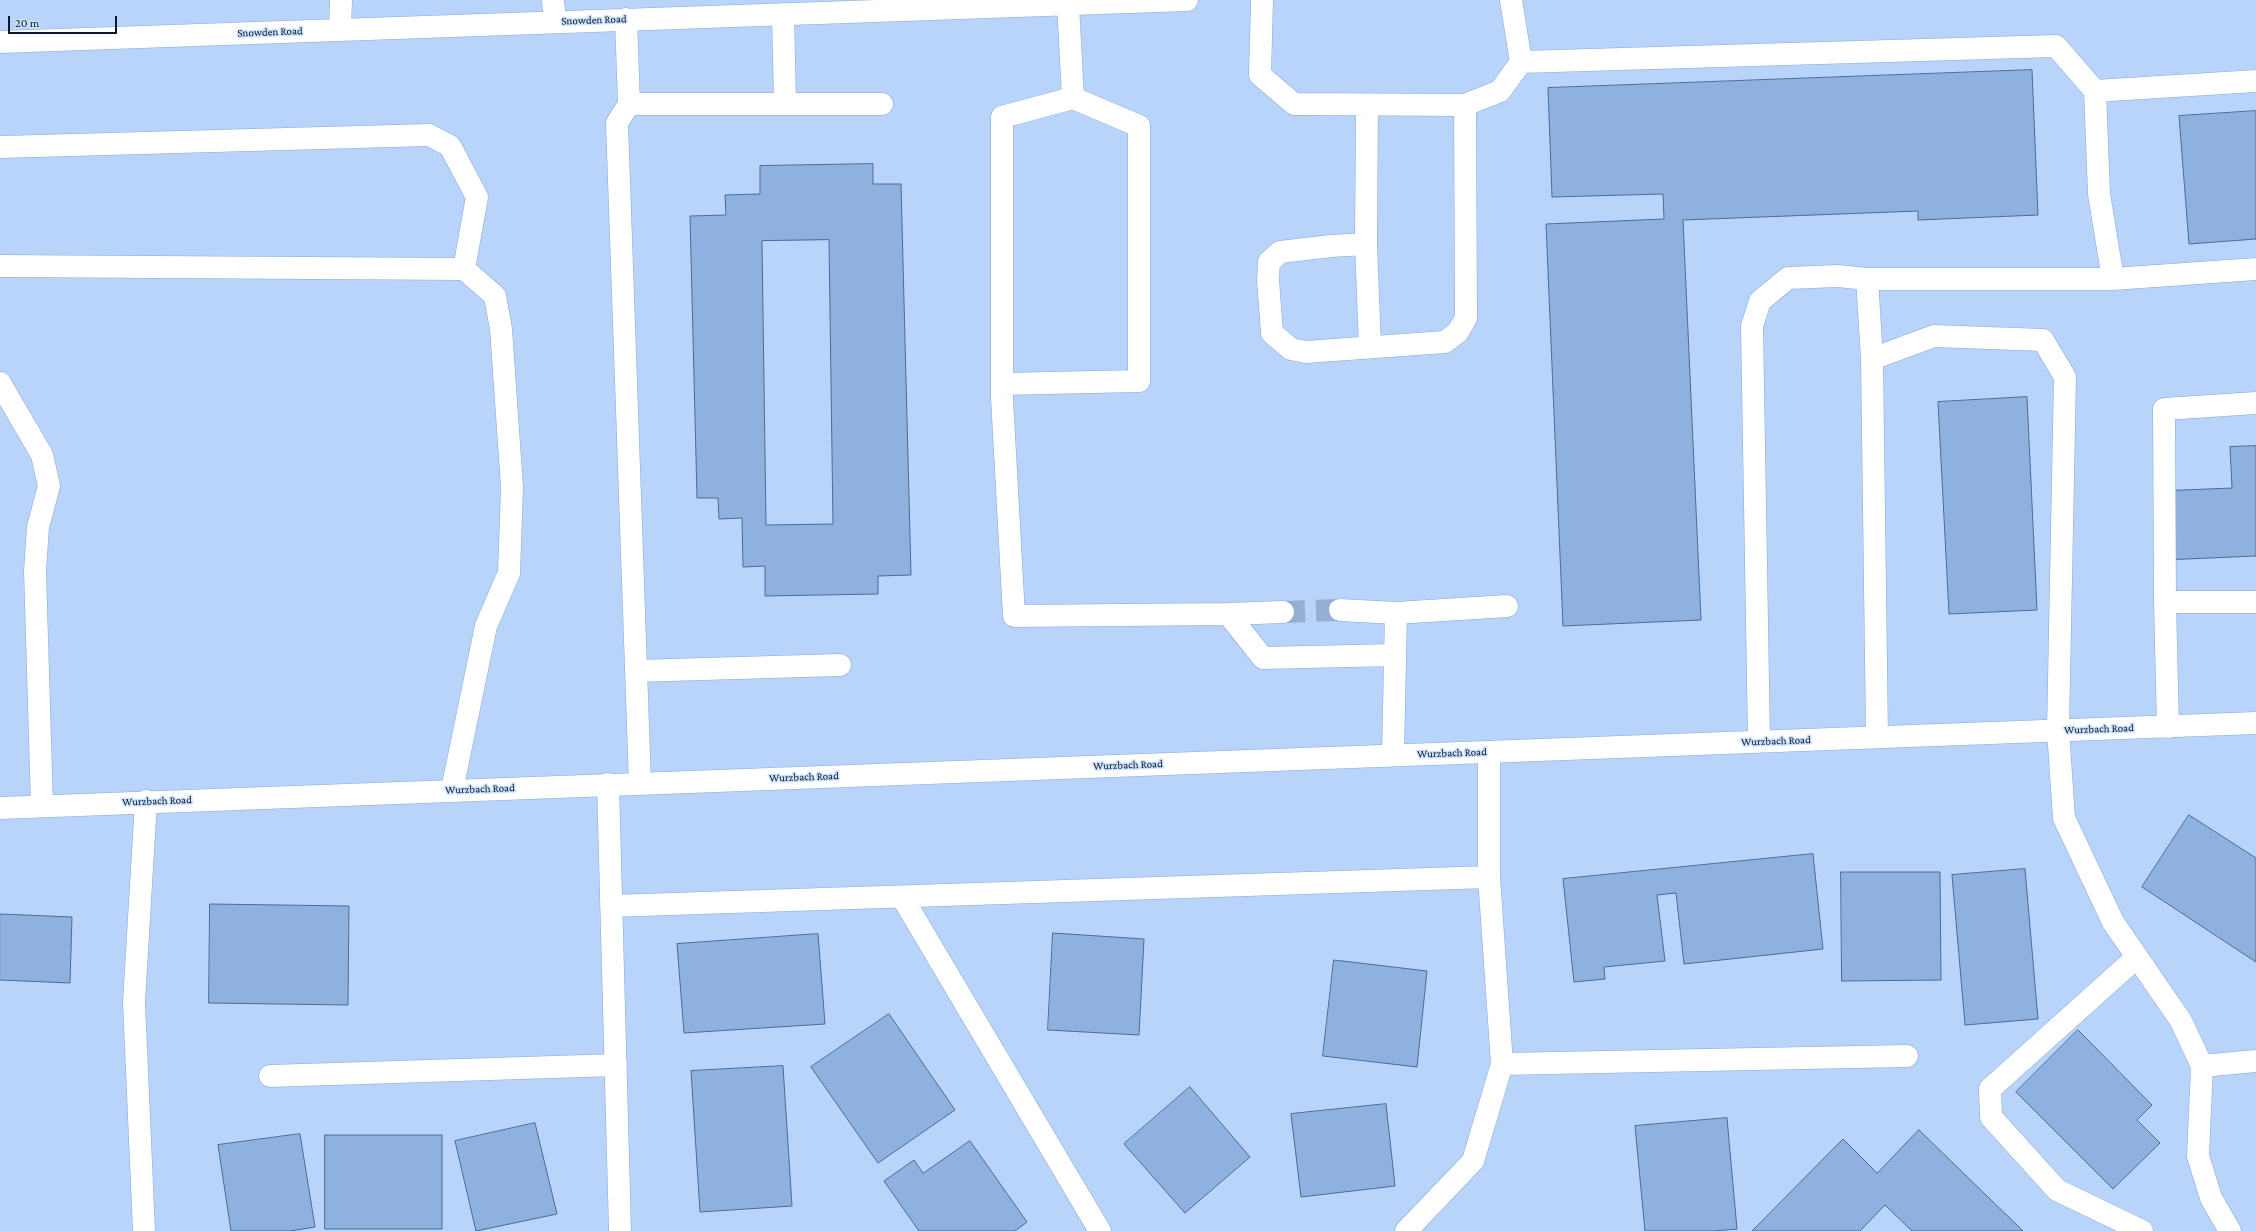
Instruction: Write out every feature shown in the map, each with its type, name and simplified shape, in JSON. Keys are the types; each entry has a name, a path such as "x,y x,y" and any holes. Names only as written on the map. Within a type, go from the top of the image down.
{"main road":[{"path":"340,29 341,0"},
{"path":"553,0 555,22"},
{"name":"Snowden Road","path":"0,42 1187,0"},
{"path":"1262,0 1260,74 1294,104 1465,106 1500,91 1521,62 1511,0"},
{"path":"1068,4 1073,98"},
{"path":"784,14 785,104"},
{"path":"626,19 629,104 617,123 640,783"},
{"path":"1521,62 2056,46 2095,91 2099,194 2113,279"},
{"path":"2095,91 2256,81"},
{"path":"1002,384 1139,381 1138,126 1073,98 1002,117 1002,384 1014,616 1283,612"},
{"path":"629,104 882,104"},
{"path":"1367,105 1366,244 1370,347"},
{"path":"1366,244 1331,246 1280,252 1270,262 1268,280 1272,333 1291,349 1306,352 1445,342 1458,332 1466,318 1465,106"},
{"path":"0,147 429,135 450,146 477,197 464,269"},
{"path":"0,266 464,269 495,296 501,329 512,487 509,574 486,626 452,790"},
{"path":"1759,741 1752,326 1760,301 1788,278 1838,276 1867,279 2113,279 2256,269"},
{"path":"1867,279 1872,359 1877,738"},
{"path":"1872,359 1934,336 2043,340 2065,378 2058,730 2064,818 2113,922 2181,1021 2202,1066 2198,1156 2211,1198 2230,1231"},
{"path":"0,383 42,454 49,486 38,527 35,571 42,806"},
{"path":"2168,727 2165,602 2164,409 2256,403"},
{"path":"2165,602 2256,602"},
{"path":"1340,610 1396,613 1507,606"},
{"path":"1393,755 1396,613"},
{"path":"1228,614 1263,658 1395,655"},
{"path":"636,671 840,665"},
{"name":"Wurzbach Road","path":"0,808 146,801 2256,723"},
{"path":"1406,1231 1473,1161 1502,1064 1489,877 1489,752"},
{"path":"608,784 620,1231"},
{"path":"144,1231 134,1002 146,801"},
{"path":"611,906 1489,877"},
{"path":"902,897 1100,1231"},
{"path":"2137,957 1990,1089 1991,1117 2057,1190 2142,1231"},
{"path":"1502,1064 1907,1056"},
{"path":"2202,1066 2256,1061"},
{"path":"270,1076 616,1065"}],"building":[{"path":"2032,70 2038,215 1918,220 1918,211 1683,220 1701,620 1563,626 1546,224 1664,219 1663,194 1552,197 1548,88"},
{"path":"2256,111 2256,239 2189,244 2179,116"},
{"path":"873,164 873,184 901,184 911,575 878,576 878,594 765,596 765,566 743,567 742,518 719,519 718,498 697,498 690,216 726,215 725,195 760,194 760,166","holes":["829,240 833,524 766,525 762,241"]},
{"path":"2027,397 2037,610 1949,614 1938,402"},
{"path":"2256,446 2256,556 2163,560 2159,491 2232,488 2230,447"},
{"path":"2189,815 2256,858 2256,962 2142,887"},
{"path":"1813,854 1823,949 1684,964 1676,893 1657,895 1665,961 1604,967 1605,979 1574,982 1563,879"},
{"path":"2025,869 2038,1019 1965,1025 1952,875"},
{"path":"1841,872 1940,872 1941,980 1842,981"},
{"path":"210,904 349,906 348,1005 209,1003"},
{"path":"0,914 72,917 70,983 0,980"},
{"path":"1053,933 1144,939 1139,1035 1048,1030"},
{"path":"818,934 825,1024 684,1033 677,944"},
{"path":"1334,960 1427,971 1417,1067 1323,1056"},
{"path":"889,1014 955,1110 878,1163 811,1067"},
{"path":"2078,1030 2152,1105 2137,1120 2160,1143 2113,1189 2016,1092"},
{"path":"783,1066 792,1206 700,1212 691,1071"},
{"path":"1190,1087 1250,1157 1185,1213 1124,1144"},
{"path":"1386,1104 1395,1186 1301,1197 1291,1114"},
{"path":"1727,1118 1737,1229 1714,1231 1645,1231 1635,1126"},
{"path":"535,1123 557,1214 476,1231 455,1141"},
{"path":"1919,1130 2023,1231 1912,1231 1885,1205 1860,1231 1752,1231 1843,1139 1877,1173"},
{"path":"300,1134 315,1227 290,1231 231,1231 218,1145"},
{"path":"325,1135 442,1135 442,1229 325,1229"},
{"path":"970,1141 1027,1222 1015,1231 919,1231 884,1181 914,1160 923,1173"}],"tunnel":[{"path":"1283,612 1340,610"}]}
